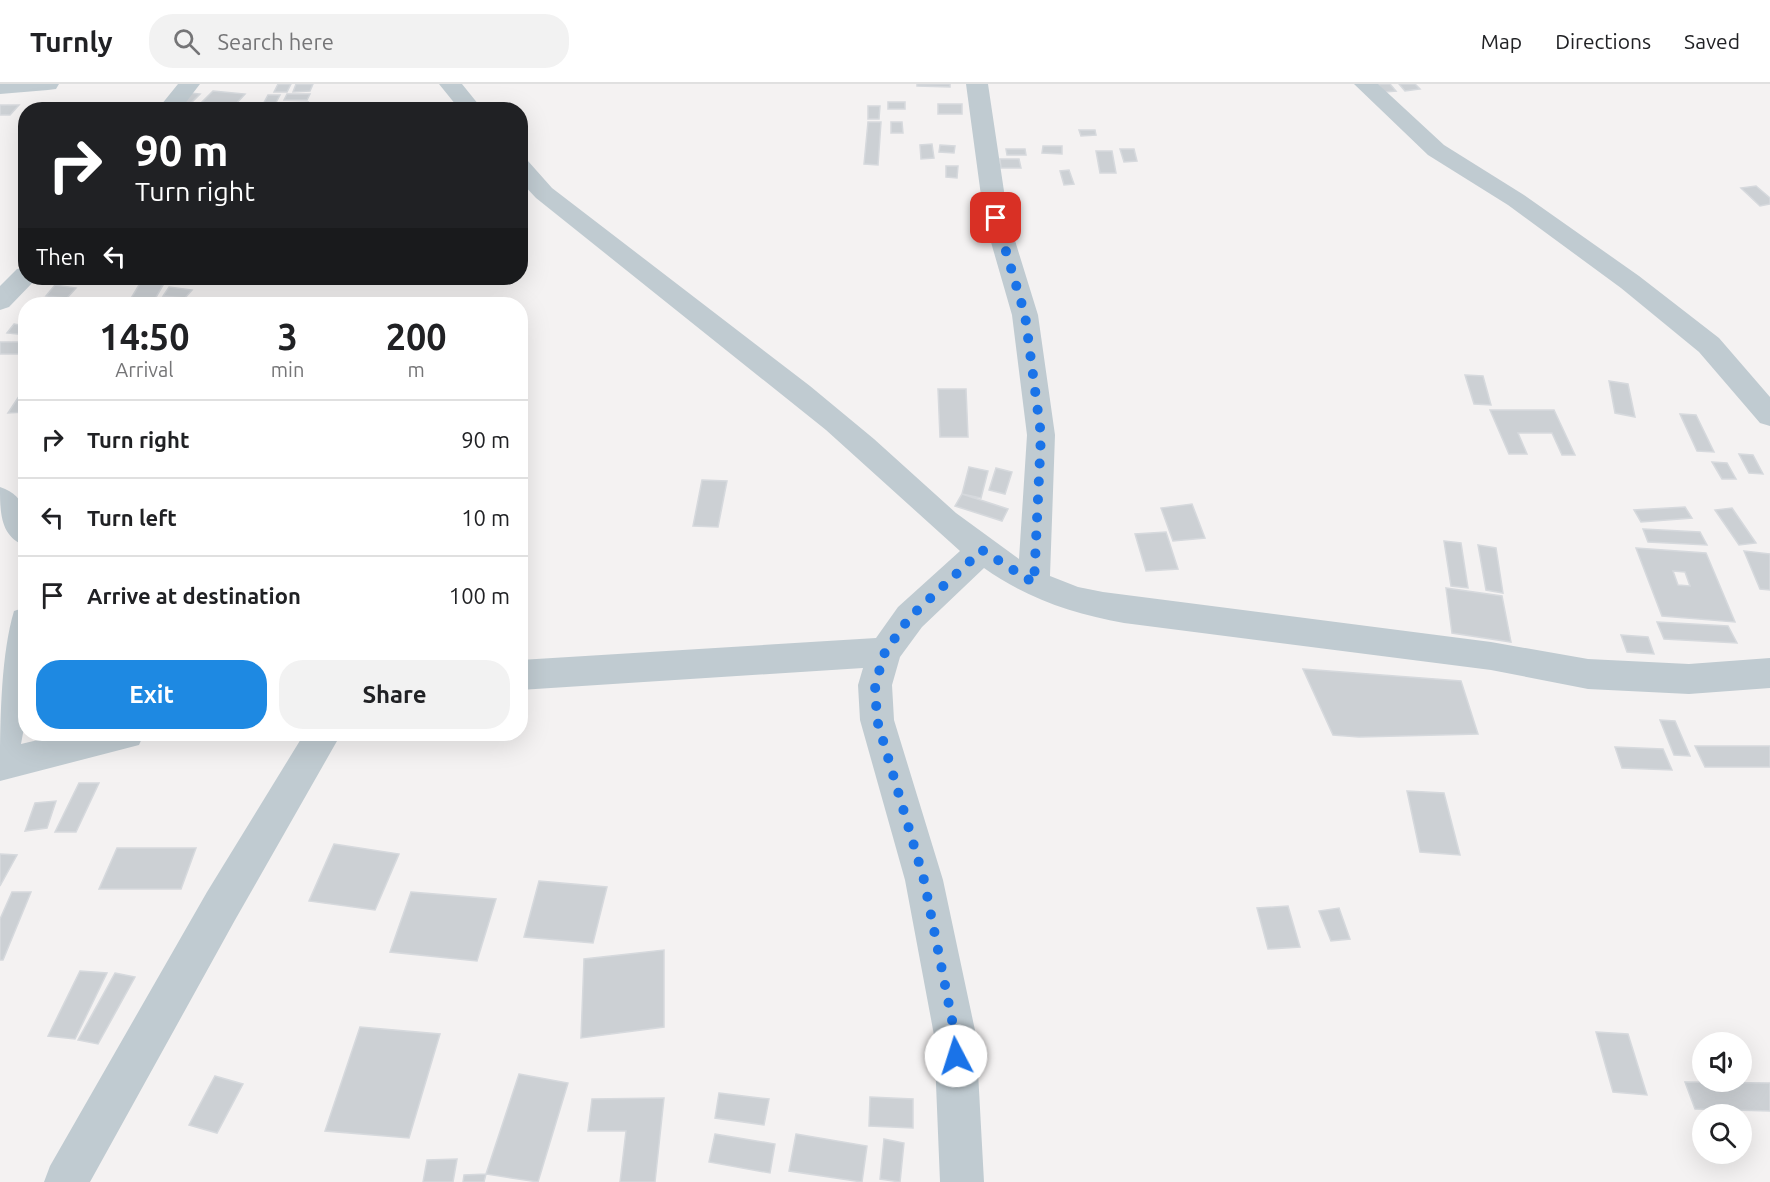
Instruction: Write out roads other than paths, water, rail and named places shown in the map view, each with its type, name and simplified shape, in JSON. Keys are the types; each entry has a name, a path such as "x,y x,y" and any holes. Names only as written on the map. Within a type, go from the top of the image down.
{"street":[{"path":"0,88 48,84"},
{"path":"174,102 189,84"},
{"path":"450,84 465,102"},
{"path":"977,84 996,218 1025,315 1041,435 1034,583"},
{"path":"1365,84 1436,150 1535,214 1630,282 1709,345 1770,416"},
{"path":"528,175 544,193 837,424 942,520 982,550 1034,583 1072,599 1124,609 1491,656 1588,674 1689,679 1770,673"},
{"path":"0,301 18,282"},
{"path":"0,499 18,523"},
{"path":"962,1182 955,1035 924,880 877,720 875,685 885,652 910,617 982,550"},
{"path":"528,674 885,652"},
{"path":"18,665 0,763 96,741"},
{"path":"66,1182 221,906 319,741"}]}
